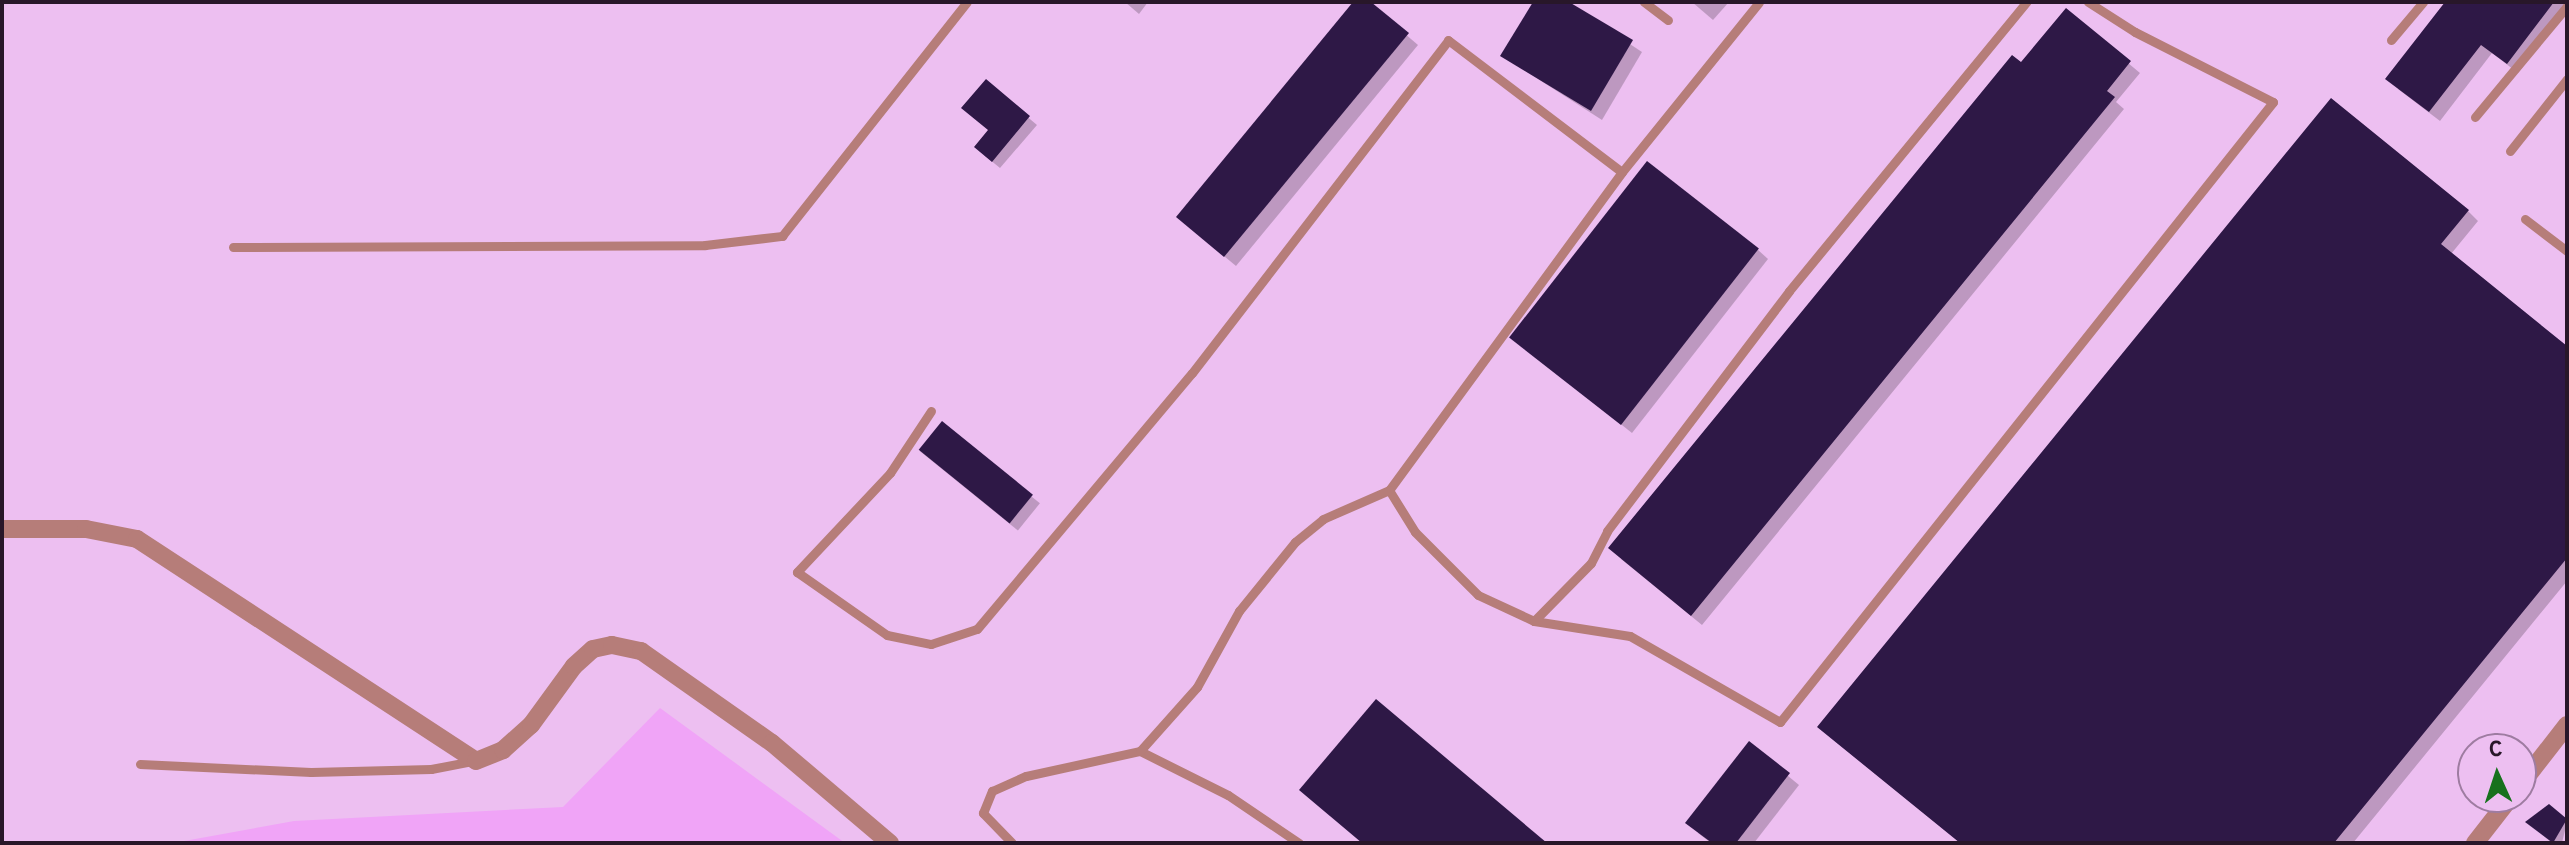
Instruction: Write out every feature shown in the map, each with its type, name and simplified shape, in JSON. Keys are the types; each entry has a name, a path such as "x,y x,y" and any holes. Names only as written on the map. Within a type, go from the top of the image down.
{"street":[{"path":"2,529 86,529 137,539 476,761 503,750 531,725 574,666 593,649 612,645 641,651 818,779 890,843"},
{"path":"2537,763 2567,725"},
{"path":"2475,843 2498,813"}],"lane":[{"path":"233,247 705,245 782,236 967,2"},
{"path":"1644,2 1668,20"},
{"path":"1012,843 983,813 992,791 1026,776 1140,751 1197,687 1239,611 1295,542 1323,519 1389,490 1622,172 1759,2"},
{"path":"1534,621 1591,563 1607,531 1789,291 2026,2"},
{"path":"1389,490 1415,532 1478,595 1534,621 1630,636 1780,722 2273,102 2135,32 2088,2"},
{"path":"2391,40 2423,2"},
{"path":"2475,117 2567,6"},
{"path":"931,411 890,473 797,572 887,635 931,644 977,629 1192,373 1448,40 1622,172"},
{"path":"2510,151 2567,79"},
{"path":"2525,219 2567,251"},
{"path":"1140,751 1228,795 1299,843"},
{"path":"140,764 311,772 431,769 476,761"}],"shaded area":[{"path":"660,708 845,843 173,843 294,821 563,807"}],"building":[{"path":"1353,2 1371,2 1409,33 1224,257 1176,217"},
{"path":"1533,2 1569,2 1633,40 1591,111 1500,56"},
{"path":"2445,2 2554,2 2507,64 2481,45 2429,112 2385,79"},
{"path":"2066,8 2131,61 2107,91 2115,97 1691,616 1608,548 2012,55 2021,62"},
{"path":"986,79 1030,116 992,162 974,147 988,130 961,108"},
{"path":"2331,98 2469,210 2441,244 2567,346 2567,558 2334,843 1960,843 1817,727"},
{"path":"1647,161 1759,248 1621,425 1509,338"},
{"path":"942,421 1033,495 1010,523 919,450"},
{"path":"1376,699 1547,843 1362,843 1299,790"},
{"path":"1749,741 1790,773 1736,843 1712,843 1685,823"},
{"path":"2549,804 2567,819 2553,843 2525,822"}]}
